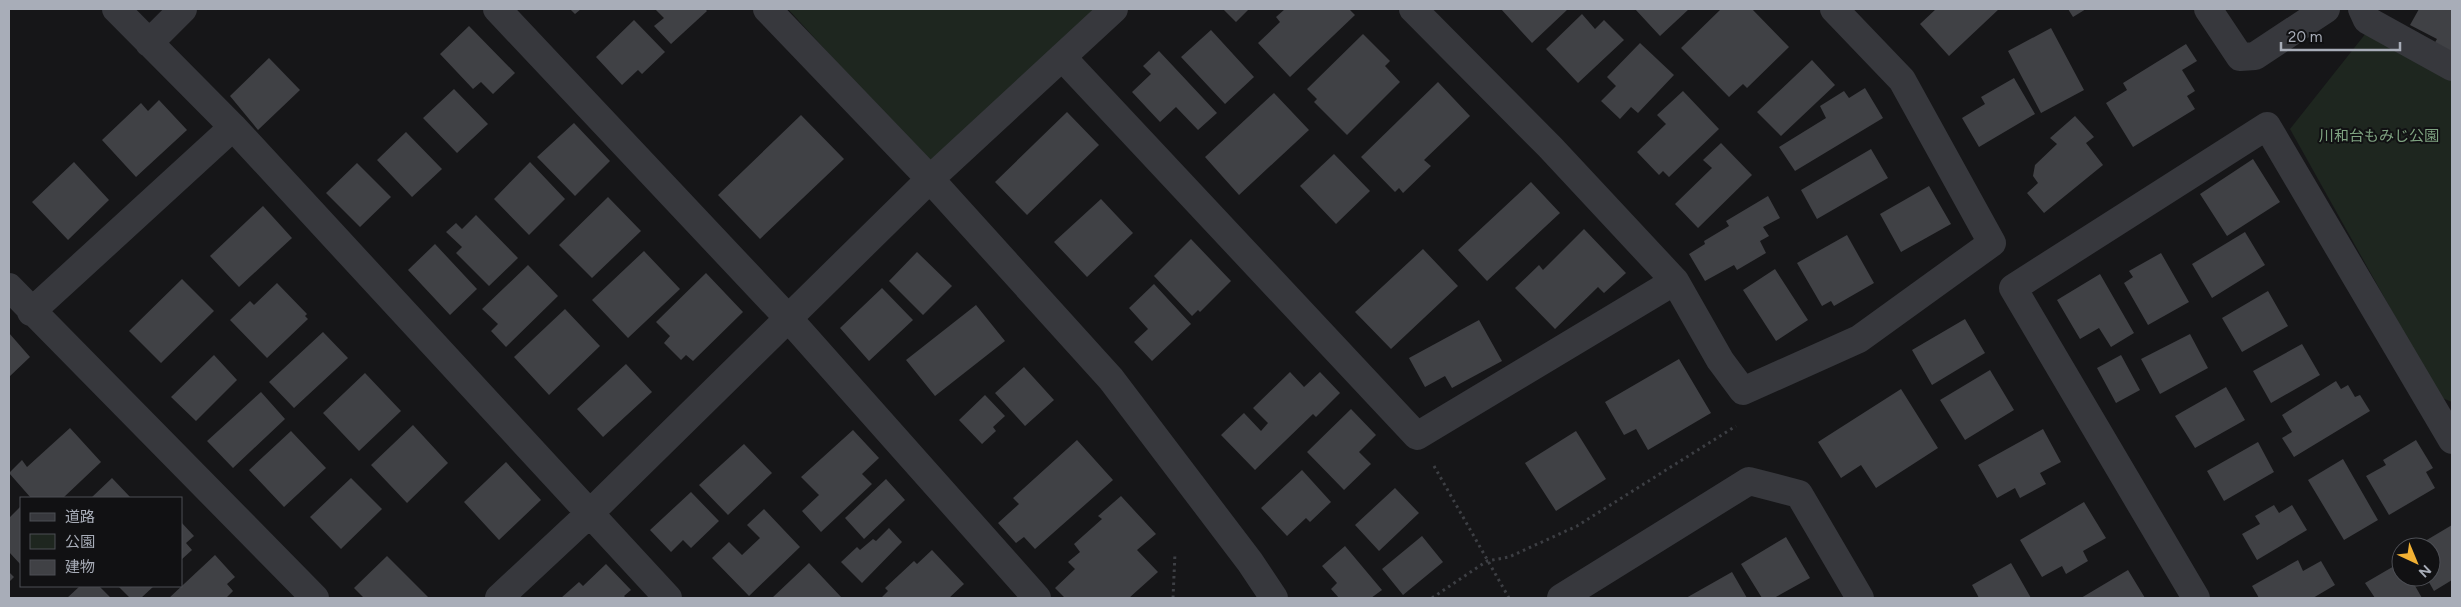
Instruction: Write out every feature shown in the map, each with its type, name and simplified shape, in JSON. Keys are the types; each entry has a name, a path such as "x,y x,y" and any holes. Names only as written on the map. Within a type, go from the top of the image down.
{"street":[{"path":"116,9 233,128 668,598"},
{"path":"149,43 183,9"},
{"path":"498,9 788,318 1037,598"},
{"path":"767,9 930,179 1111,379 1250,562 1274,598"},
{"path":"499,598 589,514 930,179 1114,9"},
{"path":"1413,9 1550,147 1675,281 1720,360 1743,391 1859,339 1992,244 1902,80 1834,9"},
{"path":"2208,9 2240,57 2255,56 2326,9"},
{"path":"2362,9 2367,20 2452,67"},
{"path":"1062,57 1417,436 1675,281"},
{"path":"2196,598 2013,288 2267,126 2452,440"},
{"path":"31,312 233,128"},
{"path":"9,288 315,598"},
{"path":"1561,598 1749,481 1798,494 1860,598"}],"path":[{"path":"1417,436 1509,598"},
{"path":"1173,598 1175,553"},
{"path":"1432,598 1487,561"}],"green space":[{"path":"788,9 1096,9 929,163"},
{"name":"川和台もみじ公園","path":"2366,33 2452,76 2452,402 2440,397 2290,129"}],"building":[{"path":"570,9 581,9 575,14"},
{"path":"655,9 705,9 707,11 671,44 654,26 664,18"},
{"path":"1223,9 1249,9 1236,22"},
{"path":"1285,9 1349,9 1355,15 1290,77 1258,43 1280,22 1276,17"},
{"path":"1501,9 1568,9 1532,43"},
{"path":"1635,9 1689,9 1660,36"},
{"path":"1721,9 1752,9 1789,47 1747,88 1743,84 1729,97 1681,48"},
{"path":"1936,9 1999,9 1949,56 1920,24"},
{"path":"2068,9 2086,9 2073,17"},
{"path":"2419,9 2452,9 2452,53 2434,44 2437,39 2410,25"},
{"path":"1582,14 1595,29 1604,20 1624,40 1578,83 1546,49"},
{"path":"634,20 665,52 642,74 638,70 622,85 596,57"},
{"path":"469,26 515,73 493,94 481,82 473,89 440,54"},
{"path":"2051,28 2084,90 2041,113 2008,51"},
{"path":"1211,30 1254,77 1225,104 1181,57"},
{"path":"1363,34 1390,61 1385,66 1400,82 1347,135 1314,102 1317,99 1307,89"},
{"path":"1640,43 1674,75 1638,113 1631,107 1620,119 1601,101 1616,86 1607,77"},
{"path":"2186,44 2197,61 2182,70 2195,91 2187,96 2195,109 2133,147 2106,103 2127,90 2123,83"},
{"path":"1159,51 1217,113 1198,130 1176,107 1160,122 1132,92 1151,74 1143,66"},
{"path":"269,58 300,90 258,130 230,96"},
{"path":"1812,60 1835,85 1781,136 1757,112"},
{"path":"2014,78 2035,114 1979,147 1962,118 1985,104 1981,97"},
{"path":"1438,82 1470,116 1424,160 1431,166 1403,193 1399,188 1395,192 1361,157"},
{"path":"1865,88 1883,118 1795,171 1779,147 1826,118 1820,106 1844,91 1849,98"},
{"path":"454,89 488,124 457,153 423,118"},
{"path":"1683,91 1719,129 1669,177 1663,171 1659,175 1637,152 1666,124 1657,115"},
{"path":"1274,93 1309,130 1239,195 1205,157"},
{"path":"159,100 187,130 136,177 102,140 141,103 148,111"},
{"path":"1067,112 1099,145 1027,215 995,182"},
{"path":"801,115 844,159 760,239 718,195"},
{"path":"2075,116 2094,137 2086,143 2103,165 2044,213 2027,193 2038,183 2033,176 2035,165 2057,144 2050,138"},
{"path":"574,123 610,161 575,196 537,157"},
{"path":"406,132 442,169 412,197 377,160"},
{"path":"1721,143 1752,175 1698,228 1675,204 1712,168 1703,160"},
{"path":"1871,149 1888,178 1817,219 1801,190"},
{"path":"1334,154 1370,191 1336,224 1300,186"},
{"path":"2253,159 2280,202 2227,236 2200,194"},
{"path":"74,162 109,200 68,240 32,202"},
{"path":"530,162 565,199 529,235 494,199"},
{"path":"357,163 391,197 360,227 326,193"},
{"path":"1531,182 1560,213 1487,281 1458,250"},
{"path":"1929,186 1951,224 1901,252 1880,214"},
{"path":"1768,196 1780,218 1763,227 1769,236 1760,241 1766,253 1737,270 1734,265 1705,281 1689,254 1705,244 1704,241 1729,226 1726,221"},
{"path":"608,197 641,231 592,278 559,245"},
{"path":"1101,199 1133,233 1087,277 1054,242"},
{"path":"263,206 292,238 239,287 210,256"},
{"path":"476,215 518,258 489,286 456,253 462,247 446,232 456,223 462,229"},
{"path":"1584,229 1626,273 1604,293 1598,287 1555,329 1515,288 1539,265 1543,270"},
{"path":"2245,232 2265,265 2212,298 2192,264"},
{"path":"1847,235 1874,283 1834,306 1831,301 1822,306 1797,263"},
{"path":"1191,239 1231,281 1200,312 1198,310 1192,316 1154,276"},
{"path":"435,244 477,289 450,315 408,270"},
{"path":"1423,249 1458,286 1391,349 1355,312"},
{"path":"644,251 680,289 628,338 592,300"},
{"path":"917,252 952,286 923,315 889,281"},
{"path":"2161,253 2189,302 2148,325 2124,283 2133,277 2129,271"},
{"path":"528,265 558,296 506,347 491,331 498,324 482,309"},
{"path":"1775,269 1808,320 1776,341 1743,290"},
{"path":"706,273 743,312 693,361 686,355 681,360 664,343 670,336 656,322"},
{"path":"2100,274 2134,333 2111,347 2099,328 2080,339 2057,300"},
{"path":"182,279 214,311 161,363 129,331"},
{"path":"277,283 307,314 305,316 308,319 267,358 230,320 250,301 254,305"},
{"path":"1154,284 1191,324 1152,361 1134,342 1148,329 1129,308"},
{"path":"882,288 913,320 869,361 840,328"},
{"path":"2268,291 2288,326 2242,352 2222,318"},
{"path":"976,305 1005,341 935,396 906,360"},
{"path":"565,309 600,346 549,395 514,357"},
{"path":"1965,319 1985,353 1932,385 1912,350"},
{"path":"1479,320 1502,361 1452,388 1445,376 1425,387 1409,358"},
{"path":"323,332 348,358 294,408 269,382"},
{"path":"9,333 30,357 9,377"},
{"path":"2190,334 2208,368 2160,394 2141,359"},
{"path":"2302,344 2320,375 2271,403 2253,371"},
{"path":"214,355 237,380 196,421 171,397"},
{"path":"2121,355 2140,390 2116,403 2097,368"},
{"path":"1679,359 1711,413 1648,450 1636,429 1624,435 1605,402"},
{"path":"626,364 652,392 603,437 577,409"},
{"path":"1024,367 1054,400 1025,426 995,393"},
{"path":"1990,370 2014,410 1965,440 1940,400"},
{"path":"1290,372 1304,387 1320,372 1340,393 1316,417 1313,414 1255,470 1221,435 1244,413 1261,431 1268,423 1253,408"},
{"path":"365,373 401,411 359,451 323,413"},
{"path":"2336,381 2341,389 2348,385 2355,397 2360,395 2370,411 2294,457 2282,438 2292,432 2282,415"},
{"path":"2226,387 2245,420 2195,448 2175,416"},
{"path":"1901,389 1938,448 1876,488 1861,465 1841,478 1818,442"},
{"path":"261,392 285,419 233,468 207,441"},
{"path":"985,395 1005,416 993,427 996,431 982,444 959,420"},
{"path":"1351,409 1376,435 1359,452 1371,464 1344,490 1307,452"},
{"path":"413,425 448,463 407,503 371,465"},
{"path":"70,428 101,462 64,497 30,497 9,473 22,460 27,467"},
{"path":"2043,429 2061,462 2040,473 2046,484 2020,498 2015,488 1997,498 1978,465"},
{"path":"853,430 879,458 862,474 872,484 821,532 802,511 819,495 801,477"},
{"path":"291,431 326,468 284,507 249,470"},
{"path":"1576,431 1606,479 1556,511 1525,463"},
{"path":"1077,440 1113,480 1035,549 1024,537 1016,543 998,523 1019,504 1013,498"},
{"path":"2416,440 2433,468 2426,472 2435,488 2389,515 2366,476 2386,465 2383,460"},
{"path":"2258,442 2274,472 2224,501 2207,471"},
{"path":"744,444 772,473 728,515 699,485"},
{"path":"2343,459 2378,520 2344,540 2308,480"},
{"path":"506,462 541,500 499,540 464,502"},
{"path":"1302,470 1331,502 1310,522 1306,518 1287,536 1261,508"},
{"path":"112,478 130,497 92,497"},
{"path":"351,478 382,509 341,549 310,517"},
{"path":"886,479 905,500 864,539 845,518"},
{"path":"1395,488 1419,513 1379,551 1355,525"},
{"path":"691,492 719,521 691,548 683,540 671,552 650,530"},
{"path":"1121,496 1156,534 1137,550 1158,572 1129,598 1065,598 1055,588 1075,569 1068,562 1080,552 1074,544 1102,519 1098,516"},
{"path":"2084,502 2106,538 2083,551 2088,561 2066,574 2062,566 2042,577 2020,540"},
{"path":"2274,505 2279,513 2292,505 2307,530 2257,560 2242,534 2260,524 2255,516"},
{"path":"20,507 20,564 9,552 9,518"},
{"path":"764,509 800,547 749,596 712,558 729,542 742,555 760,538 747,525"},
{"path":"182,523 194,536 186,543 192,550 182,559"},
{"path":"2452,525 2452,580 2441,587 2441,537 2432,537"},
{"path":"889,528 902,542 862,583 841,562 857,547 860,550 873,539 876,541"},
{"path":"1422,536 1443,562 1403,595 1382,569"},
{"path":"1786,537 1810,578 1774,598 1762,598 1741,564"},
{"path":"1345,546 1382,590 1371,598 1339,598 1331,589 1337,583 1322,566"},
{"path":"932,550 964,584 949,598 881,598 888,591 885,588 914,561 917,564"},
{"path":"215,555 235,577 227,584 233,591 226,598 169,598"},
{"path":"387,556 429,598 364,598 354,588"},
{"path":"2298,560 2303,571 2321,561 2335,585 2313,598 2259,598 2252,586"},
{"path":"809,563 842,598 772,598"},
{"path":"2011,563 2031,598 1979,598 1972,585"},
{"path":"606,564 631,590 624,596 626,598 561,598 579,582 583,586"},
{"path":"2391,568 2391,587 2416,587 2422,598 2375,598 2365,583"},
{"path":"2128,570 2145,598 2081,598"},
{"path":"9,572 14,577 9,582"},
{"path":"1732,572 1747,598 1686,598"},
{"path":"79,587 100,587 111,598 67,598"},
{"path":"119,587 153,587 141,598 130,598"},
{"path":"2432,587 2441,587 2434,591"}]}
